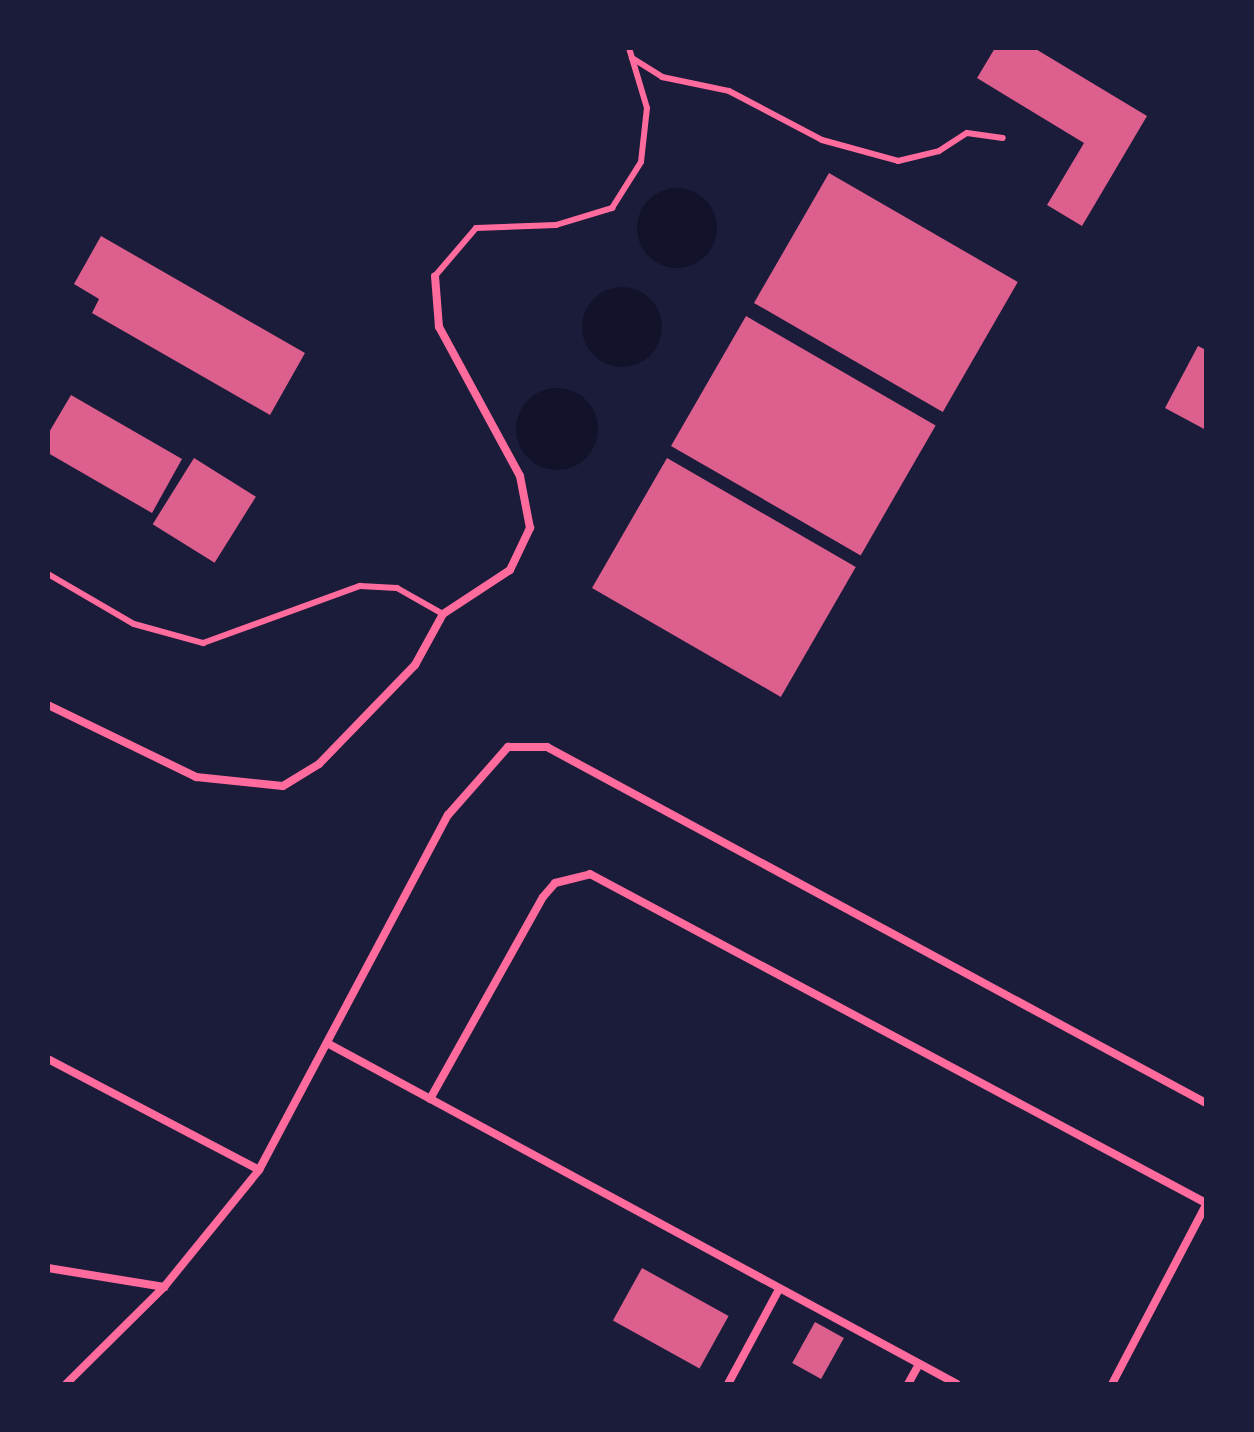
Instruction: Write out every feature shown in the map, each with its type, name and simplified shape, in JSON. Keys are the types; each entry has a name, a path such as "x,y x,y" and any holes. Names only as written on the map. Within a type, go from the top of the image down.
{"street":[{"path":"48,705 196,777 283,786 319,764 415,665 443,614 510,570 530,528 520,476 439,327 435,276"},
{"path":"66,1384 164,1287 259,1170 448,815 508,747 547,747 1206,1103"},
{"path":"430,1099 543,897 555,883 590,874 1206,1204 1112,1384"},
{"path":"327,1043 778,1291 957,1384"},
{"path":"48,1059 259,1170"},
{"path":"48,1268 164,1287"},
{"path":"728,1384 778,1291"},
{"path":"908,1384 919,1364"}],"lane":[{"path":"435,276 476,228 556,225 612,208 641,162 647,108 629,48"},
{"path":"632,58 662,77 729,91 822,140 898,161 939,151 967,133 1003,138"},
{"path":"48,574 134,624 203,643 360,586 397,588 443,614"}],"shaded area":[{"path":"669,188 685,188 706,199 717,220 717,236 706,257 685,268 669,268 655,262 643,250 637,236 637,220 643,206 655,194"},
{"path":"614,287 630,287 651,298 662,319 662,335 651,356 630,367 614,367 600,361 588,349 582,335 582,319 588,305 600,293"},
{"path":"557,388 586,400 598,429 586,458 557,470 528,458 516,429 528,400"}],"building":[{"path":"995,48 1034,48 1147,116 1082,226 1047,205 1084,143 977,78"},
{"path":"829,173 1018,282 943,412 754,303"},
{"path":"101,236 305,353 270,415 92,313 99,299 74,284"},
{"path":"746,316 936,425 861,555 671,446"},
{"path":"1198,346 1206,350 1206,430 1165,408"},
{"path":"71,395 182,459 152,513 48,453 48,434"},
{"path":"194,458 256,497 215,563 153,524"},
{"path":"667,458 856,567 781,697 592,588"},
{"path":"642,1268 729,1316 699,1368 613,1320"},
{"path":"815,1322 844,1338 821,1379 792,1363"}]}
